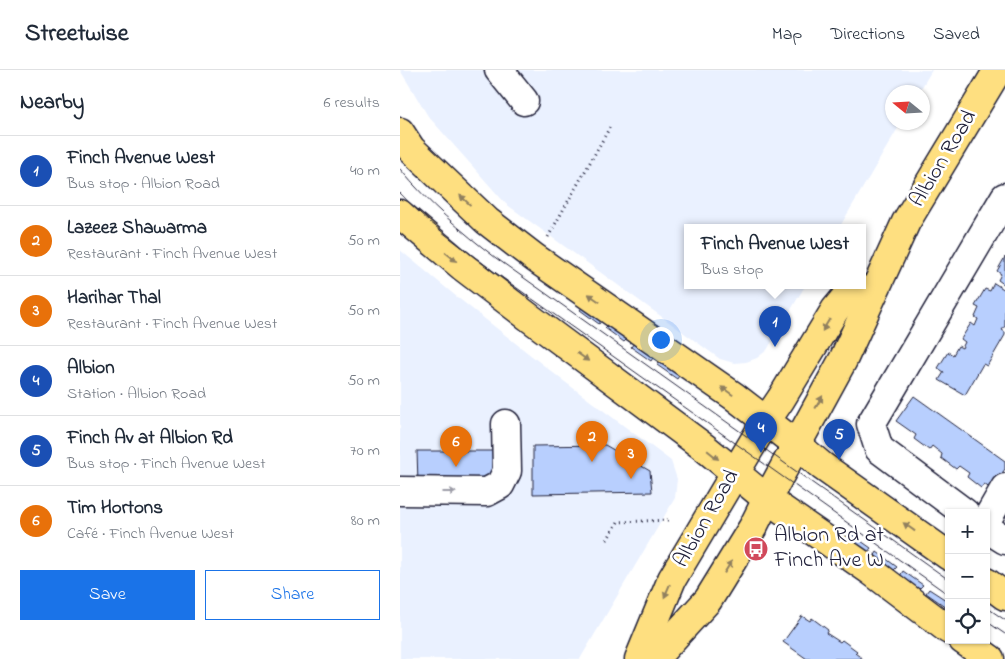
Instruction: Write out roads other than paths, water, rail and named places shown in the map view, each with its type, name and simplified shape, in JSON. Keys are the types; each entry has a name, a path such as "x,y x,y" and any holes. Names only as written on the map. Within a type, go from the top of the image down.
{"main road":[{"name":"Albion Road","path":"866,271 906,222 999,77"},
{"path":"400,132 411,149 487,221 536,258 711,380 822,466 946,554"},
{"path":"400,214 463,267 704,448 767,499 871,571 945,627"},
{"name":"Albion Road","path":"654,659 708,600 754,526 796,444 843,360 906,222"},
{"name":"Albion Road","path":"639,659 672,579 734,472 835,310 852,289"},
{"path":"990,585 1005,596"},
{"path":"969,644 990,659"}],"lane":[{"path":"499,70 524,101"},
{"path":"960,509 879,450 871,424 1005,197"},
{"path":"402,489 487,492 500,485 507,471 506,424"},
{"path":"990,514 1005,488"},
{"path":"990,531 1005,540"}],"tram line":[{"path":"400,169 445,216 496,258 945,577"},
{"path":"400,193 433,224 493,271 945,592"},
{"path":"990,610 1005,620"},
{"path":"990,624 1005,634"}],"place":[{"name":"Finch Avenue West","path":"775,347"},
{"name":"Albion","path":"761,453"},
{"name":"Finch Av at Albion Rd","path":"839,460"},
{"name":"Lazeez Shawarma","path":"592,462"},
{"name":"Tim Hortons","path":"456,467"},
{"name":"Harihar Thal","path":"631,479"},
{"name":"Albion Rd at Finch Ave W","path":"756,549"}]}
